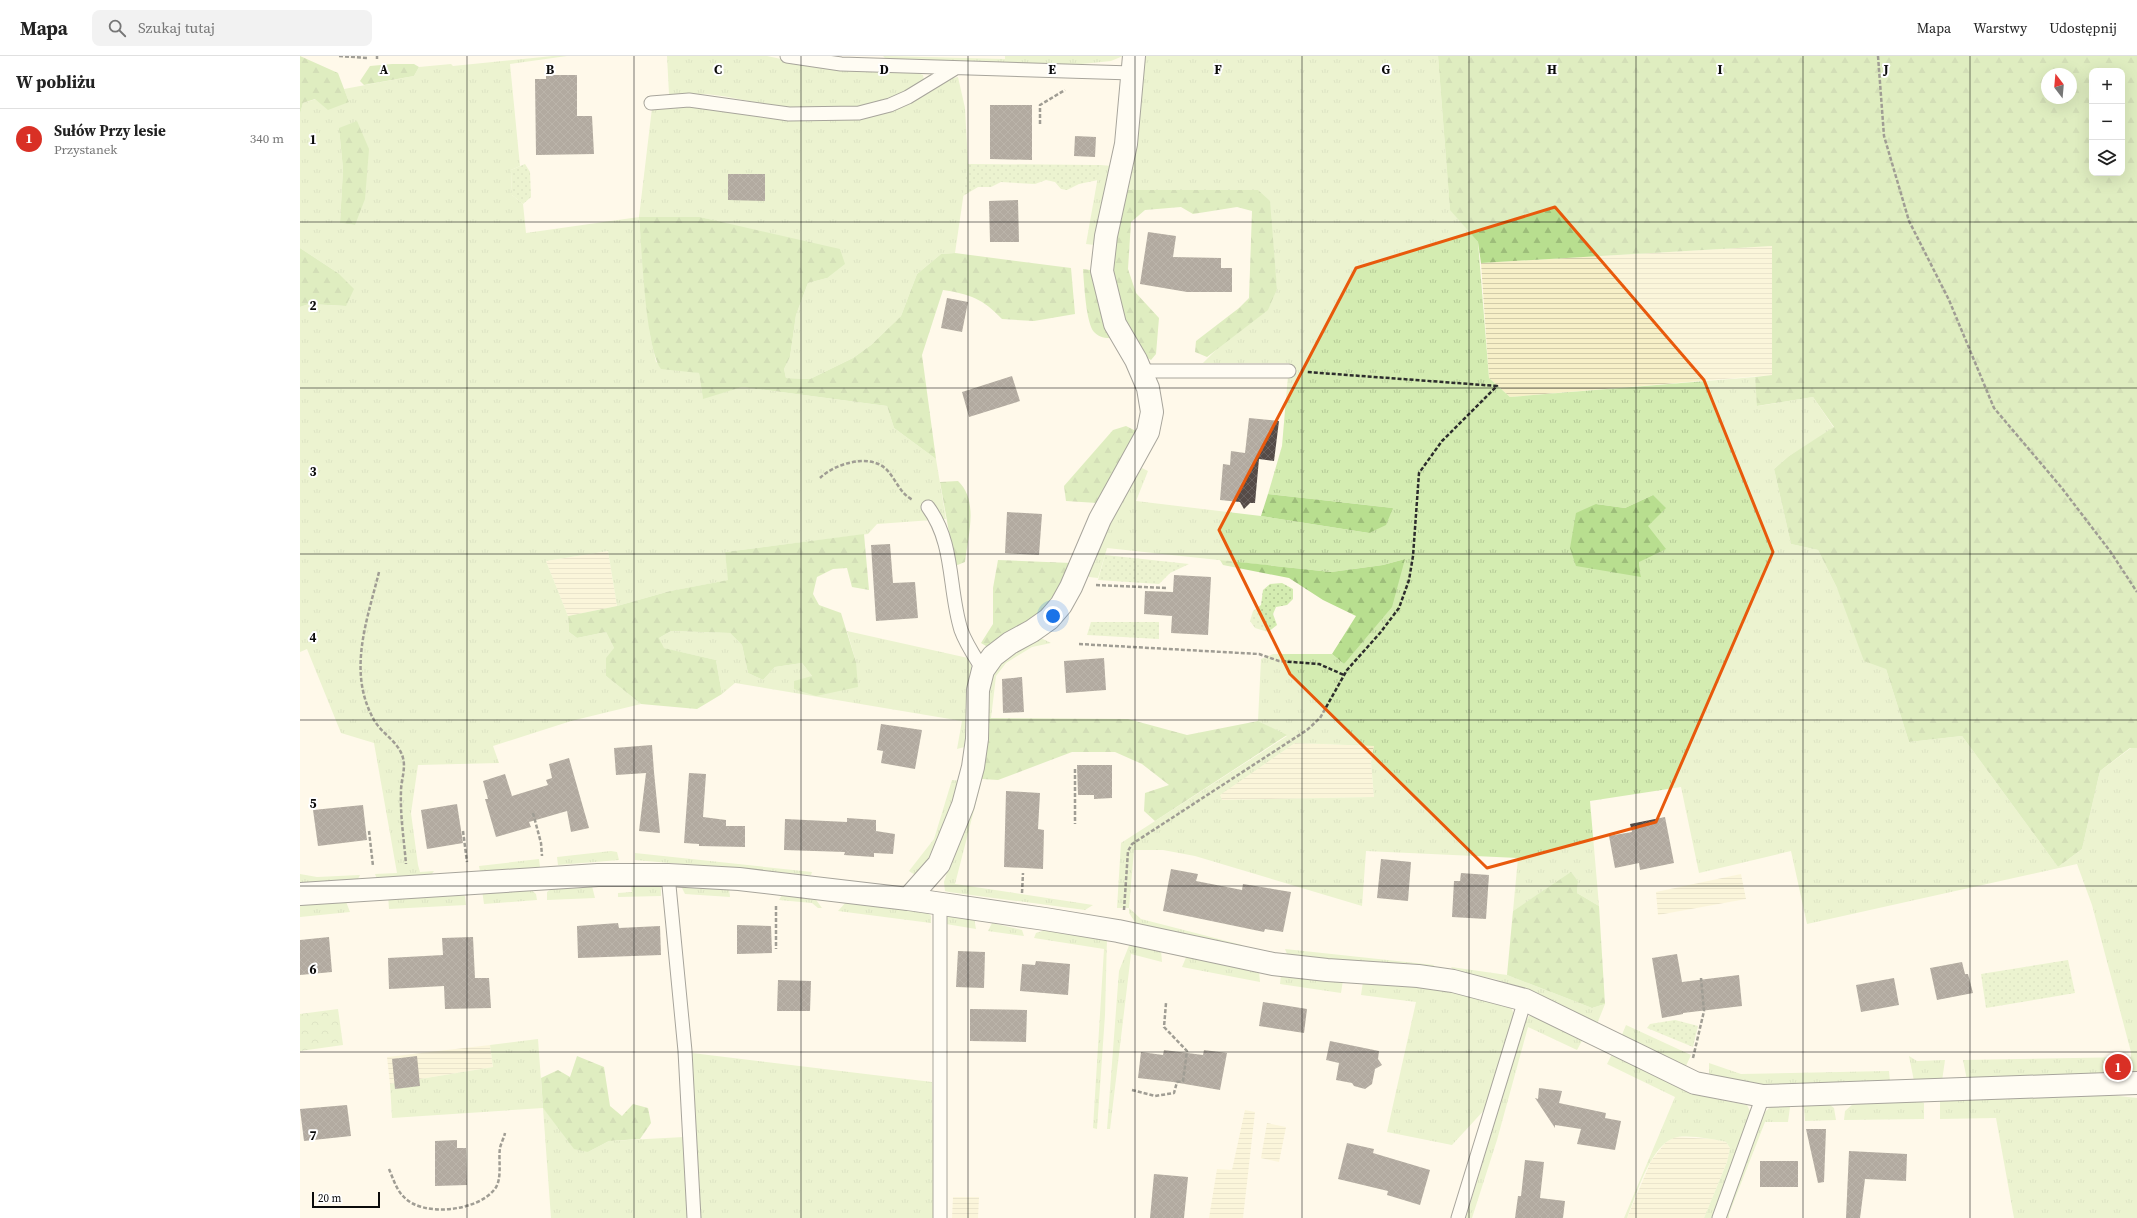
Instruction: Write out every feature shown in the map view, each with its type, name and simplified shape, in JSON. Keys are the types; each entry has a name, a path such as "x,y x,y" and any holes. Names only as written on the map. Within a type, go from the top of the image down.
{"street":[{"path":"908,899 939,864 963,805 973,767 977,739 978,690 983,670 993,656 1010,643 1032,632 1049,619 1061,605 1071,587 1100,519 1148,432 1152,412 1148,388 1115,324 1102,271 1106,236 1126,144 1133,65"},
{"path":"300,894 598,875 668,875 739,879 940,903 1118,931 1273,964 1328,970 1418,976 1453,981 1525,1000 1695,1083 1763,1096 2137,1084"}],"lane":[{"path":"787,56 841,64 954,69 1133,65"},
{"path":"651,103 689,100 789,114 859,112 896,102 954,69"},
{"path":"1141,372 1289,371"},
{"path":"928,507 937,519 944,536 962,630 972,652 983,670"},
{"path":"668,875 685,1051 694,1218"},
{"path":"940,903 940,1218"},
{"path":"1458,1218 1525,1000"},
{"path":"1719,1218 1763,1096"}],"path":[{"path":"339,56 368,58"},
{"path":"1878,56 1884,136 1909,221 1949,300 1994,408 2061,487 2110,550 2137,592"},
{"path":"1040,124 1040,105 1070,87"},
{"path":"1118,931 1124,908 1128,851 1132,844 1307,730 1320,718 1344,675 1399,608 1409,580 1413,556 1419,473 1442,440 1497,386 1289,371"},
{"path":"820,478 828,470 839,465 860,462 873,463 885,468 893,476 902,491 910,498 928,507"},
{"path":"379,572 365,631 360,661 360,677 373,719 381,730 396,744 403,758 401,791 408,887"},
{"path":"1096,585 1166,588"},
{"path":"1079,644 1259,654 1279,661 1319,664 1344,675"},
{"path":"1075,769 1075,824"},
{"path":"533,813 541,843 542,859"},
{"path":"369,831 373,867"},
{"path":"464,831 468,868"},
{"path":"1022,894 1023,873"},
{"path":"776,900 776,949"},
{"path":"1694,1057 1704,1011 1701,978"},
{"path":"1132,1090 1155,1096 1174,1093 1177,1082 1183,1081 1187,1051 1164,1027 1166,1002"},
{"path":"389,1169 396,1185 404,1197 416,1205 443,1209 465,1207 484,1200 495,1189 499,1173 500,1148 505,1133"}],"highlighted area":[{"path":"1555,207 1704,380 1773,552 1656,822 1487,868 1290,674 1219,530 1356,268"}],"shaded area":[{"path":"1772,246 1772,375 1510,397 1489,378 1481,263"},
{"path":"608,551 617,606 568,616 546,561"},
{"path":"1295,743 1374,746 1371,762 1374,797 1222,800 1219,795"},
{"path":"1741,874 1746,899 1658,915 1656,892"},
{"path":"490,1045 493,1067 390,1084 387,1057"},
{"path":"1245,1110 1255,1112 1243,1218 1209,1218 1217,1169 1232,1170"},
{"path":"1267,1123 1286,1127 1279,1162 1261,1158"},
{"path":"1675,1137 1712,1139 1726,1142 1730,1148 1727,1162 1704,1218 1627,1218 1651,1161 1665,1143"},
{"path":"953,1197 979,1197 978,1218 952,1218"}],"green space":[{"path":"300,56 338,73 349,102 328,110 315,99 303,103 300,114"},
{"path":"553,56 567,56 510,64 520,166 511,170 512,195 523,204 526,233 639,217 652,108 700,106 855,118 948,79 958,77 965,108 968,164 955,253 941,254 917,274 901,316 871,345 853,358 810,379 786,378 784,369 790,357 796,315 808,283 827,278 756,231 700,217 639,218 650,335 656,362 699,373 703,398 742,387 887,406 894,428 936,459 946,519 877,524 868,534 725,552 729,580 670,591 617,606 608,551 546,561 568,616 569,632 577,638 606,632 614,648 606,676 641,704 571,721 493,746 499,763 418,765 411,813 418,865 420,872 434,871 431,875 377,879 375,874 397,873 374,743 341,733 307,649 300,652 300,307 309,304 345,306 338,273 300,248 300,114 303,103 316,99 349,102 344,89 414,76 419,67 451,64 453,66","holes":["339,128 355,225 340,223 343,169"]},
{"path":"667,56 767,56 800,63 918,73 923,75 924,81 907,91 890,98 855,107 819,109 800,108 712,95 669,94"},
{"path":"883,56 1005,59 1005,56 1123,56 1111,61 1072,65 887,60"},
{"path":"1145,56 1438,56 1450,209 1478,242 1489,378 1510,397 1755,377 1758,406 1813,397 1834,428 1789,456 1774,469 1791,544 1818,550 1837,588 1886,669 1909,742 1962,736 2058,867 2082,849 2100,771 2131,748 2137,748 2137,1071 1967,1080 1963,1060 2131,1057 2131,1052 2092,905 2077,864 1807,924 1791,851 1699,873 1681,787 1590,801 1599,906 1577,893 1578,881 1571,873 1513,911 1518,858 1366,851 1362,906 1195,856 1163,850 1134,850 1129,908 1117,908 1121,843 1287,736 1258,721 1261,659 1273,654 1332,654 1344,664 1405,559 1383,565 1331,572 1107,548 1098,578 1089,577 1086,573 1130,482 1142,468 1148,471 1136,501 1261,516 1369,533 1393,508 1268,494 1282,446 1289,363 1203,363 1277,289 1273,251 1258,190 1123,190","holes":["1653,495 1639,562 1641,577 1596,504 1625,508","1295,743 1374,746 1371,762 1374,797 1222,800 1220,795"]},
{"path":"1438,56 2137,56 2137,748 2130,748 2100,771 2082,849 2058,867 1962,736 1909,742 1886,669 1864,661 1837,588 1818,550 1791,544 1774,469 1789,456 1834,427 1813,397 1757,406 1755,377 1772,375 1772,246 1481,263 1478,242 1450,210"},
{"path":"414,64 419,67 414,76 364,85 360,81 370,66"},
{"path":"357,121 369,149 365,199 355,225 340,223 343,169 339,128"},
{"path":"525,164 530,172 531,197 523,204 512,195 511,170"},
{"path":"968,164 1100,165 1098,180 1079,184 1067,190 1061,189 1055,182 1046,180 1035,184 1001,182 991,187 978,187 963,196"},
{"path":"1100,165 1113,166 1095,245 1086,244"},
{"path":"1123,190 1258,190 1270,201 1277,289 1268,310 1207,357 1195,352 1196,341 1239,308 1249,298 1252,211 1237,207 1193,214 1181,207 1145,210 1131,222 1128,269 1136,293 1159,318 1156,354 1151,360 1142,355 1115,301 1110,274"},
{"path":"639,217 700,217 840,249 845,264 827,278 808,283 796,315 790,357 784,369 786,378 810,379 853,358 871,345 901,316 917,274 941,254 955,253 1071,268 1075,314 1034,321 1002,319 976,298 961,293 943,290 922,355 936,459 894,428 887,406 742,387 703,399 699,373 661,369 651,341 645,297"},
{"path":"300,248 338,273 354,289 346,306 309,304 300,307"},
{"path":"1083,269 1090,270 1099,306 1112,338 1100,337 1091,327 1086,302"},
{"path":"1126,426 1136,431 1097,503 1066,501 1064,486 1113,430"},
{"path":"958,481 968,498 970,508 970,530 965,562 955,566 940,482"},
{"path":"1268,494 1393,508 1386,525 1369,533 1261,516"},
{"path":"1653,495 1666,508 1648,526 1666,549 1639,562 1641,577 1576,566 1570,548 1576,513 1596,504 1625,508"},
{"path":"864,534 869,590 852,587 847,568 833,569 817,577 813,594 819,605 841,613 856,662 858,687 816,696 794,689 794,681 812,676 802,663 775,667 763,680 748,673 742,645 730,633 671,631 659,638 664,648 716,660 722,694 697,709 641,704 606,676 606,658 614,648 606,632 577,638 569,632 568,616 617,606 670,591 728,580 725,552"},
{"path":"1105,555 1189,564 1170,573 1159,584 1098,580"},
{"path":"1405,559 1392,607 1344,664 1332,654 1356,616 1323,600 1289,578 1223,565 1220,560 1331,572 1383,565"},
{"path":"998,560 1071,563 1064,579 1048,606 991,649 981,643 993,624 993,588"},
{"path":"1282,583 1293,589 1293,599 1287,605 1276,607 1273,614 1277,625 1268,632 1255,628 1250,621 1253,611 1261,605 1263,590 1270,584"},
{"path":"1091,622 1159,622 1159,639 1087,635"},
{"path":"671,631 730,633 742,645 748,673 763,680 775,667 802,663 812,676 794,689 856,662 847,631 968,658 973,671 968,746 957,749 962,721 735,683 722,694 716,660 663,648 659,638"},
{"path":"1041,638 1051,643 1032,647 1006,663 996,676 991,718 986,718 982,779 955,884 1093,905 1085,910 945,891 944,882 963,822 990,675 1001,662 1012,653"},
{"path":"985,718 1128,719 1187,735 1258,721 1287,735 1155,821 1144,811 1145,793 1169,785 1142,764 1115,752 1072,752 998,780 982,779"},
{"path":"952,780 963,781 936,852 918,877 909,871 934,839"},
{"path":"611,851 617,852 619,860 558,865 557,857"},
{"path":"635,853 812,872 811,875 635,860"},
{"path":"539,859 540,867 480,871 479,866"},
{"path":"1571,872 1578,881 1577,893 1599,906 1605,1004 1592,1008 1507,975 1513,911"},
{"path":"300,874 317,877 360,875 358,879 300,883"},
{"path":"631,885 661,885 661,896 618,897 618,893 632,892"},
{"path":"592,886 595,898 547,900 547,892 554,887"},
{"path":"681,886 729,888 730,897 685,894"},
{"path":"529,888 536,894 537,900 484,904 482,890"},
{"path":"461,893 465,896 466,905 389,909 388,895"},
{"path":"783,893 814,897 822,908 818,908 812,903 779,900"},
{"path":"345,899 350,912 300,917 300,902"},
{"path":"847,901 926,911 931,916 931,923 838,911"},
{"path":"1129,908 1141,919 1242,945 1242,948 1137,925 1129,913"},
{"path":"948,914 974,918 976,929 946,924"},
{"path":"992,923 1022,930 1024,936 988,931"},
{"path":"1049,929 1107,938 1105,1015 1097,1129 1093,1128 1104,949 1034,938 1036,933"},
{"path":"1130,943 1161,950 1162,962 1131,954 1110,1129 1107,1129 1119,971"},
{"path":"1285,949 1434,965 1432,969 1310,959 1287,954"},
{"path":"1187,955 1259,971 1260,982 1182,967"},
{"path":"2068,960 2075,993 1986,1008 1981,974"},
{"path":"1451,967 1507,975 1592,1008 1605,1004 1597,1024 1537,994 1495,979 1454,971"},
{"path":"1281,974 1343,980 1341,993 1280,984"},
{"path":"1363,982 1442,989 1510,1005 1513,1012 1513,1020 1487,1107 1452,1145 1387,1132 1416,1002 1361,995"},
{"path":"338,1009 343,1045 300,1051 300,1014"},
{"path":"1535,1015 1583,1039 1577,1050 1528,1027 1497,1140 1472,1218 1466,1218 1524,1023 1529,1016"},
{"path":"1675,1020 1698,1026 1693,1047 1647,1028 1650,1024"},
{"path":"1626,1025 1691,1055 1685,1068 1621,1037"},
{"path":"538,1039 543,1108 392,1118 390,1084 493,1067 490,1045"},
{"path":"692,1053 932,1082 935,1218 698,1218"},
{"path":"1612,1054 1669,1083 1710,1097 1747,1105 1751,1113 1713,1218 1704,1218 1727,1162 1730,1148 1726,1142 1707,1138 1679,1137 1665,1143 1651,1161 1639,1185 1627,1218 1624,1218 1675,1097 1607,1064"},
{"path":"577,1056 604,1067 610,1106 622,1116 633,1104 648,1108 651,1123 640,1139 609,1141 588,1152 574,1149 543,1108 541,1078 558,1070 570,1077"},
{"path":"1909,1056 1917,1061 1945,1060 1942,1081 1914,1081"},
{"path":"1709,1063 1741,1074 1889,1071 1890,1082 1768,1086 1709,1076"},
{"path":"2110,1095 2137,1098 2137,1218 2014,1218 1996,1118 1940,1119 1940,1100"},
{"path":"1920,1101 1924,1103 1924,1119 1844,1120 1845,1111 1853,1104"},
{"path":"1830,1105 1834,1108 1836,1120 1805,1121 1804,1106"},
{"path":"1771,1106 1790,1107 1788,1122 1765,1122 1729,1214 1729,1218 1725,1218 1724,1215 1765,1112"},
{"path":"543,1108 588,1152 609,1141 684,1137 688,1218 551,1218"}],"building":[{"path":"546,75 577,75 577,116 592,116 594,154 536,155 535,79 546,79"},
{"path":"990,105 1032,105 1032,160 990,159"},
{"path":"1075,136 1096,137 1095,157 1074,156"},
{"path":"728,174 765,174 765,201 728,200"},
{"path":"1018,200 1019,242 990,242 989,201"},
{"path":"1148,232 1176,236 1173,257 1221,258 1221,268 1232,268 1232,292 1187,292 1140,284"},
{"path":"947,298 968,302 962,332 941,328"},
{"path":"1012,376 1020,401 969,417 962,392"},
{"path":"1249,418 1279,421 1274,461 1259,459 1255,503 1250,503 1244,509 1240,502 1220,500 1223,464 1230,465 1231,451 1245,453"},
{"path":"1007,512 1042,514 1039,555 1005,553"},
{"path":"890,544 893,583 915,582 918,618 876,621 871,545"},
{"path":"1174,575 1211,577 1208,635 1171,633 1172,616 1144,614 1145,591 1173,592"},
{"path":"1104,658 1106,690 1066,693 1064,661"},
{"path":"1022,677 1024,712 1003,713 1002,679"},
{"path":"881,724 922,730 915,769 881,763 883,751 877,750"},
{"path":"652,745 660,833 639,831 646,773 616,775 614,748"},
{"path":"569,758 589,828 571,832 567,811 529,822 531,827 496,837 485,799 488,799 483,781 505,774 512,796 548,785 546,780 552,778 549,764"},
{"path":"1077,765 1112,765 1112,798 1094,799 1094,795 1078,795"},
{"path":"689,773 706,774 703,817 726,820 726,826 745,826 745,847 699,846 699,844 684,843"},
{"path":"1006,791 1040,793 1038,829 1044,830 1043,869 1004,867"},
{"path":"457,804 463,843 427,849 421,810"},
{"path":"363,805 367,840 318,846 313,810"},
{"path":"1665,817 1674,863 1640,870 1639,863 1615,868 1609,836 1632,832 1630,824"},
{"path":"847,818 876,820 876,831 895,834 893,854 874,853 874,857 844,855 845,852 784,850 785,819 847,822"},
{"path":"1381,859 1411,862 1408,901 1377,898"},
{"path":"1171,869 1198,874 1196,881 1242,890 1243,884 1291,892 1283,932 1265,929 1264,932 1163,911"},
{"path":"1461,873 1489,875 1486,919 1452,917 1454,881 1460,881"},
{"path":"618,923 619,928 660,926 661,955 578,958 577,926"},
{"path":"737,925 771,926 772,953 737,954"},
{"path":"329,937 332,972 300,975 300,940"},
{"path":"473,937 475,978 489,978 491,1008 445,1009 444,986 389,989 388,958 443,955 442,938"},
{"path":"958,951 985,952 984,988 956,987"},
{"path":"1677,954 1682,982 1739,975 1742,1006 1683,1013 1662,1018 1652,958"},
{"path":"1036,961 1070,964 1068,995 1020,991 1022,964 1035,965"},
{"path":"1962,962 1965,974 1968,974 1973,993 1937,1000 1930,968"},
{"path":"1894,978 1899,1005 1861,1012 1856,985"},
{"path":"778,980 811,981 810,1011 777,1011"},
{"path":"1263,1002 1307,1009 1304,1033 1259,1026"},
{"path":"970,1009 1027,1010 1026,1042 970,1041"},
{"path":"1330,1041 1379,1051 1378,1059 1382,1065 1375,1069 1372,1084 1365,1089 1354,1086 1352,1083 1336,1080 1339,1063 1326,1060"},
{"path":"1164,1050 1203,1055 1204,1050 1227,1053 1220,1090 1138,1078 1141,1052 1163,1055"},
{"path":"417,1056 420,1086 395,1089 392,1059"},
{"path":"1539,1088 1562,1091 1559,1103 1606,1113 1605,1118 1621,1121 1615,1150 1577,1144 1581,1129 1555,1125 1555,1128 1535,1098 1538,1099"},
{"path":"347,1105 351,1136 304,1141 300,1109"},
{"path":"1806,1129 1826,1129 1824,1182 1818,1183"},
{"path":"457,1140 457,1148 466,1148 467,1185 435,1186 435,1141"},
{"path":"1347,1143 1374,1149 1373,1153 1430,1170 1420,1205 1387,1195 1388,1191 1338,1179"},
{"path":"1849,1151 1907,1154 1906,1181 1865,1179 1860,1218 1846,1218"},
{"path":"1525,1160 1544,1162 1540,1198 1565,1201 1563,1218 1515,1218 1518,1196 1521,1196"},
{"path":"1760,1161 1798,1161 1798,1187 1760,1187"},
{"path":"1154,1174 1188,1177 1184,1218 1150,1218"}],"place":[{"name":"Sułów Przy lesie","path":"2118,1067"}]}
